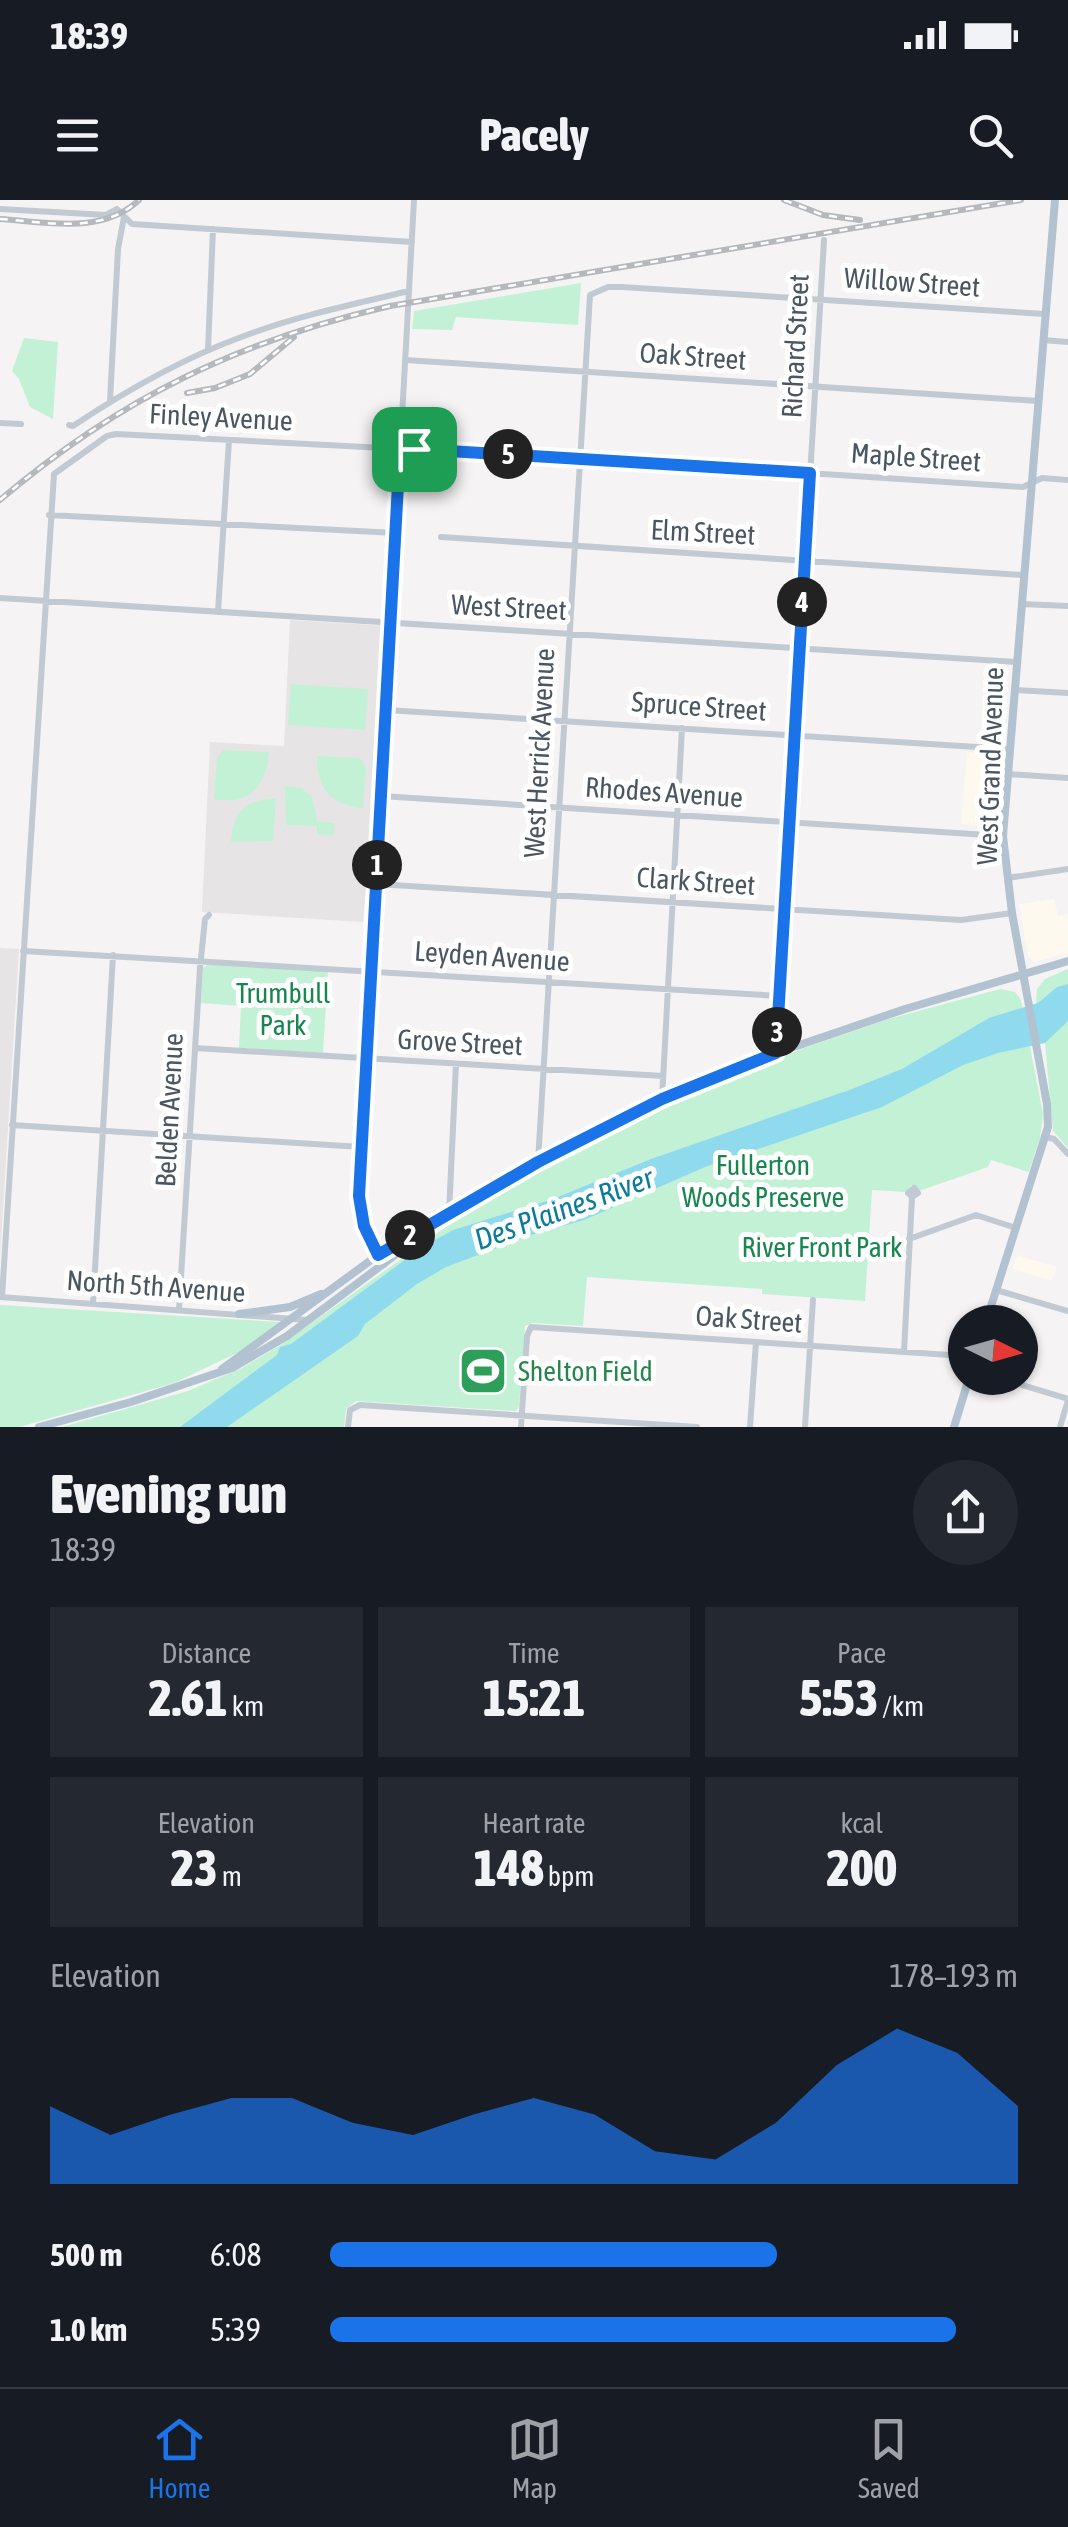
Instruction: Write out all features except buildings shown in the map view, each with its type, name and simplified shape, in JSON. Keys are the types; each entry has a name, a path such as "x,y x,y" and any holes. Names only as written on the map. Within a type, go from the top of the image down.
{"main road":[{"name":"West Grand Avenue","path":"991,1305 1046,1137 1047,1104 1012,914 1003,836 1055,200"},
{"path":"222,1369 378,1255 538,1162 662,1099 904,1008 1068,961"},
{"path":"39,1427 232,1368 308,1320 448,1216"},
{"path":"239,1314 290,1307 334,1288"},
{"path":"954,1427 964,1395"}],"street":[{"path":"384,1265 360,1212 361,1147 414,200"},
{"path":"0,209 106,215 117,208 132,224 412,242"},
{"path":"110,401 120,225 124,217"},
{"path":"208,350 213,229"},
{"name":"Richard Street","path":"776,1053 824,240"},
{"name":"Willow Street","path":"598,290 622,287 1045,314"},
{"name":"West Herrick Avenue","path":"538,1162 578,458 589,300 598,290"},
{"path":"69,426 159,373 245,335 324,311 409,292"},
{"path":"1043,340 1068,342"},
{"name":"Oak Street","path":"405,360 1038,401"},
{"path":"0,423 21,424"},
{"name":"Finley Avenue","path":"49,514 52,476 113,434 400,448"},
{"path":"218,612 229,440"},
{"name":"Maple Street","path":"400,448 1023,487 1042,478 1068,480"},
{"path":"1,1297 49,514 396,533"},
{"name":"Elm Street","path":"440,537 1023,575"},
{"name":"West Street","path":"0,598 1016,662"},
{"path":"1021,604 1068,606"},
{"path":"1014,690 1068,693"},
{"name":"Spruce Street","path":"386,710 1009,749"},
{"path":"662,1099 682,728"},
{"path":"1007,774 1068,778"},
{"name":"Rhodes Avenue","path":"381,796 1003,836"},
{"path":"1007,878 1068,869"},
{"name":"Clark Street","path":"376,884 961,920 1012,914"},
{"name":"Belden Avenue","path":"179,1309 195,1048 205,919 209,915"},
{"name":"Leyden Avenue","path":"23,951 779,996"},
{"path":"93,1304 113,955"},
{"name":"Grove Street","path":"195,1048 663,1076"},
{"path":"448,1216 456,1064"},
{"path":"12,1125 361,1147"},
{"path":"1046,1137 1068,1154"},
{"path":"904,1352 912,1197"},
{"path":"909,1239 976,1215 1017,1228"},
{"path":"996,1290 1068,1311"},
{"name":"North 5th Avenue","path":"1,1297 308,1320"},
{"path":"805,1427 813,1300"},
{"name":"Oak Street","path":"522,1416 530,1328 948,1355"},
{"path":"750,1427 756,1342"},
{"path":"1038,1390 1068,1399 1060,1427"},
{"path":"348,1427 352,1408 360,1405 697,1427"},
{"path":"521,1427 522,1416"}],"shaded area":[{"path":"290,620 387,626 363,922 202,912 210,742 284,746"},
{"path":"967,752 1001,756 994,827 961,824"},
{"path":"1054,899 1058,916 1068,914 1068,954 1034,962 1028,956 1019,904"},
{"path":"0,948 19,949 0,1258"},
{"path":"1017,1255 1057,1267 1052,1281 1012,1269"}],"green space":[{"path":"581,283 578,325 456,317 452,330 412,329 414,311"},
{"path":"24,338 58,342 53,419 30,407 12,371"},
{"path":"291,684 368,689 365,730 288,725"},
{"path":"224,750 269,752 260,783 247,796 214,799 217,757"},
{"path":"317,756 360,758 366,767 363,808 342,803 328,793 320,777"},
{"path":"285,786 301,788 312,797 317,821 335,823 334,835 317,834 317,826 286,825"},
{"path":"276,799 273,841 231,842 235,822 243,809 257,801"},
{"name":"Trumbull Park","path":"209,964 328,971 323,1053 239,1048 241,1006 201,1003 203,968"},
{"path":"1068,969 1068,1148 1053,1131 1045,1043 1036,1002 1037,989 1045,979"},
{"name":"Fullerton Woods Preserve","path":"1000,989 1015,992 1021,1000 1043,1114 1029,1172 991,1160 988,1167 919,1191 912,1185 906,1192 872,1190 865,1301 762,1294 762,1289 587,1277 583,1326 525,1326 516,1411 356,1401 346,1409 344,1427 62,1427 188,1391 242,1368 282,1344 477,1205 638,1118 804,1048 889,1019"},
{"path":"0,1305 282,1323 239,1352 174,1383 19,1427 0,1427"}],"water":[{"name":"Des Plaines River","path":"1068,984 1068,1021 1045,1043 963,1065 882,1107 705,1167 584,1220 446,1267 365,1324 358,1336 227,1427 180,1427 277,1355 280,1347 291,1344 421,1248 453,1230 553,1199 651,1159 902,1069 989,1018 1038,1003 1057,987"}],"railway":[{"path":"0,219 54,224 91,222 124,211 139,200"},
{"path":"784,200 823,215 860,220"},
{"path":"0,500 45,464 136,403 231,356 334,320 390,306 1021,200"},
{"path":"187,393 215,388 250,374 294,337"}],"place":[{"name":"Shelton Field","path":"483,1371"}],"route":[{"path":"400,448 414,449 810,473 776,1053 662,1099 538,1162 378,1255 360,1212 361,1147 400,448"}],"park label":[{"name":"River Front Park","path":"822,1247"}]}
